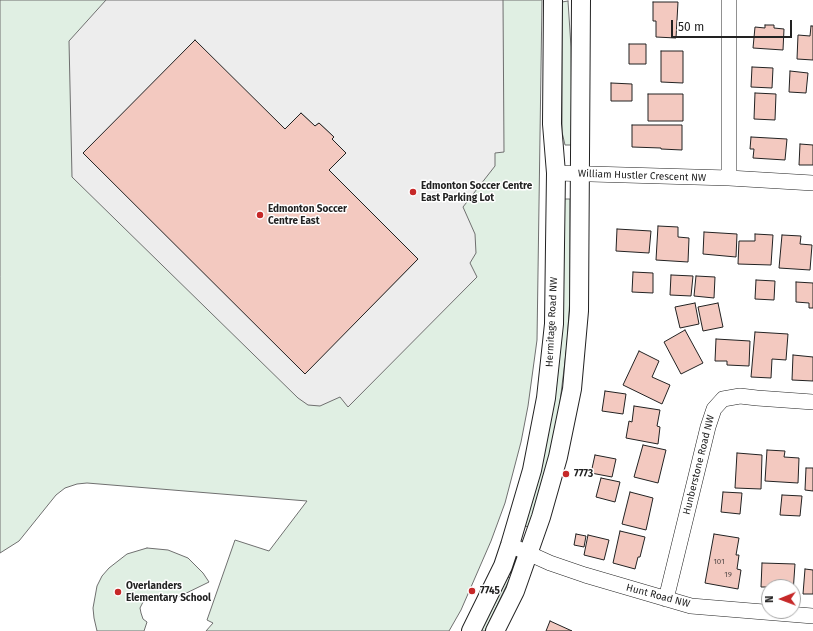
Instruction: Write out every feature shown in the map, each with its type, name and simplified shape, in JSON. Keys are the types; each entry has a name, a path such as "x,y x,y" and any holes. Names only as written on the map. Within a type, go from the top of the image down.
{"street":[{"name":"Hermitage Road NW","path":"471,631 503,566 510,545 532,470 541,427 550,368 554,324 556,173 552,124 553,0"},
{"path":"495,631 515,590 541,517 565,427 572,389 579,311 581,0"},
{"path":"728,178 729,0"},
{"name":"William Hustler Crescent NW","path":"556,173 728,178 813,183"},
{"name":"Hunberstone Road NW","path":"666,599 708,427 714,409 723,399 740,396 813,402"},
{"name":"Hunt Road NW","path":"510,545 550,563 585,575 691,606 813,616"}],"green space":[{"path":"0,0 542,0 537,340 528,406 521,442 505,503 491,541 461,610 449,631 206,631 213,623 207,620 235,540 269,551 307,501 87,483 77,484 65,488 56,495 19,541 0,553"},
{"path":"568,1 571,47 572,145 565,145 562,132 562,2"},
{"path":"564,199 570,199 570,297 567,345 558,418 546,474 530,527 524,526"},
{"path":"147,548 168,550 188,558 203,573 209,582 168,602 164,597 159,595 145,598 140,608 143,619 147,622 144,631 97,631 93,608 97,586 102,576 109,568 127,554"},
{"path":"504,576 510,578 485,631 476,631"}],"shaded area":[{"name":"Edmonton Soccer Centre East Parking Lot","path":"106,0 503,0 504,152 495,153 495,166 463,207 475,234 476,253 470,263 477,277 348,407 340,397 320,406 308,405 298,398 72,177 69,41","holes":["301,113 315,126 319,123 334,137 332,139 329,170 418,259 305,373 285,129"]}],"building":[{"path":"653,2 678,2 676,38 656,37 656,21 653,21"},
{"path":"765,25 774,25 774,28 784,29 783,50 753,48 755,27 765,28"},
{"path":"811,26 813,26 813,60 797,59 798,35 810,36"},
{"name":"Edmonton Soccer Centre East","path":"195,40 285,129 301,113 315,126 319,123 334,137 332,139 346,153 329,170 418,259 305,374 83,153"},
{"path":"629,44 646,44 646,64 629,64"},
{"path":"661,51 683,51 683,83 661,82"},
{"path":"752,67 773,68 772,88 751,87"},
{"path":"790,71 808,73 806,93 789,92"},
{"path":"611,83 632,84 632,101 611,101"},
{"path":"755,93 776,94 775,120 754,119"},
{"path":"648,94 683,94 683,121 648,121"},
{"path":"632,125 682,125 682,150 632,147"},
{"path":"751,137 787,139 785,160 753,158 754,149 750,149"},
{"path":"800,144 813,145 813,165 799,165"},
{"path":"658,226 678,227 678,237 689,238 688,262 656,260"},
{"path":"617,229 651,231 649,253 616,251"},
{"path":"704,232 737,234 736,257 703,254"},
{"path":"755,234 773,235 771,265 738,264 739,241 755,241"},
{"path":"782,235 801,236 800,244 812,245 810,270 779,268"},
{"path":"633,272 653,273 653,293 632,292"},
{"path":"671,275 693,276 691,296 670,295"},
{"path":"696,276 715,277 714,298 694,296"},
{"path":"756,280 775,281 774,300 755,299"},
{"path":"796,282 813,283 813,308 809,308 809,303 796,302"},
{"path":"695,303 699,324 680,328 675,307"},
{"path":"718,303 723,327 703,331 698,307"},
{"path":"685,330 703,363 681,374 664,342"},
{"path":"755,332 788,334 786,360 772,359 771,378 751,377"},
{"path":"716,339 750,341 749,366 727,365 727,361 715,361"},
{"path":"639,351 659,361 652,377 670,385 662,404 623,385"},
{"path":"793,355 813,357 813,381 792,380"},
{"path":"605,391 626,394 623,414 602,411"},
{"path":"634,406 660,410 657,426 660,427 658,444 626,438 629,421 632,422"},
{"path":"643,445 666,450 658,483 634,477"},
{"path":"767,450 785,451 784,457 799,458 798,483 765,481"},
{"path":"737,453 762,455 761,489 735,488"},
{"path":"595,455 616,459 612,477 591,473"},
{"path":"806,468 813,468 813,491 805,490"},
{"path":"601,478 620,482 615,502 596,497"},
{"path":"630,492 653,498 646,530 622,524"},
{"path":"723,492 742,493 740,514 721,512"},
{"path":"782,495 802,496 800,516 780,515"},
{"path":"620,531 645,537 635,569 613,563"},
{"path":"576,534 586,536 584,547 574,545"},
{"path":"714,534 739,538 736,555 739,555 737,569 741,570 738,589 705,583"},
{"path":"588,535 609,540 604,560 584,555"},
{"path":"762,563 795,564 794,579 761,579"},
{"path":"805,569 813,570 813,594 803,594"},
{"path":"550,621 572,631 546,631"}],"place":[{"name":"Edmonton Soccer Centre East Parking Lot","path":"413,192"},
{"name":"Edmonton Soccer Centre East","path":"260,215"},
{"name":"7773","path":"566,474"},
{"name":"7745","path":"472,591"},
{"name":"Overlanders Elementary School","path":"118,592"}]}
